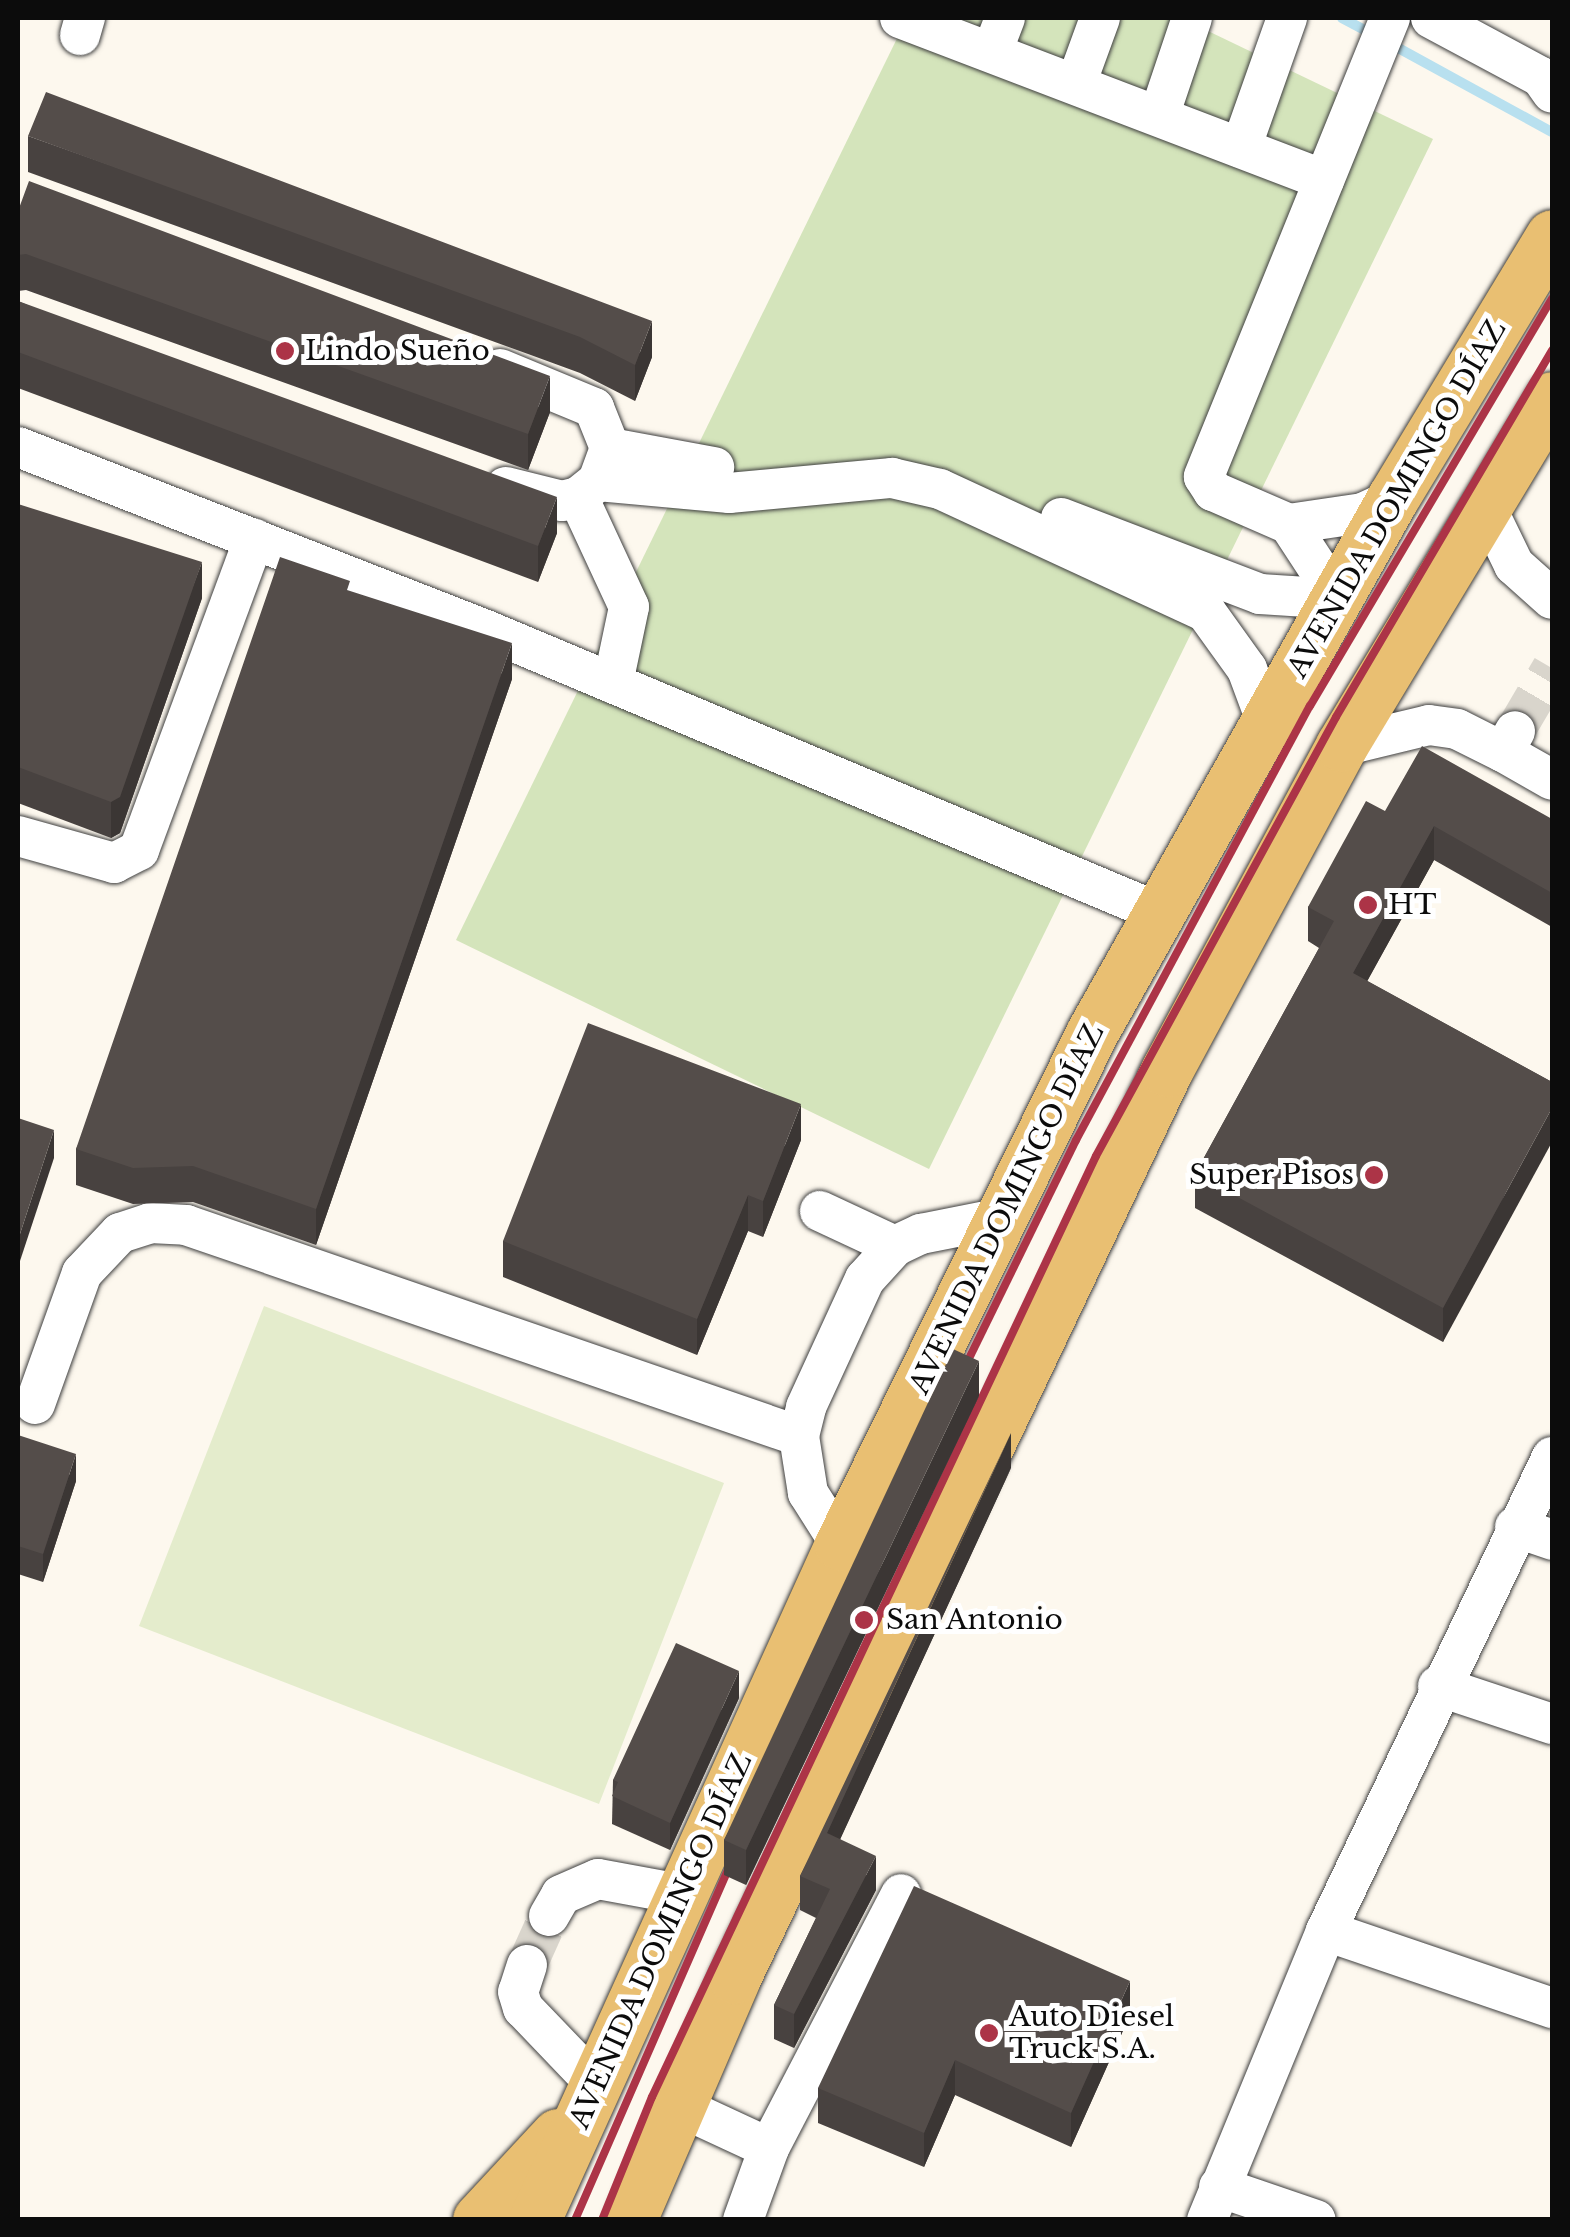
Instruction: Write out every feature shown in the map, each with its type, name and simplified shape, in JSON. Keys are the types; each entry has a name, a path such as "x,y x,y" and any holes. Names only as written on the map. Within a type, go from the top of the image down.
{"main road":[{"name":"AVENIDA DOMINGO DÍAZ","path":"535,2220 680,1894 842,1546 1002,1218 1160,913 1393,499 1552,236"},
{"path":"631,2220 735,1978 1167,1072 1342,746 1552,398"},
{"path":"672,2220 700,2116 721,2069 735,1978"},
{"path":"479,2220 591,2094"}],"street":[{"path":"901,18 999,35 1076,84 1324,180"},
{"path":"1076,84 1100,18"},
{"path":"1158,116 1192,18"},
{"path":"1241,148 1288,18"},
{"path":"1390,18 1204,477 1213,490 1289,524 1363,513 1393,499"},
{"path":"1431,18 1549,82"},
{"path":"462,354 594,408 596,475 629,607 613,683"},
{"path":"18,447 613,683 1160,913"},
{"path":"461,471 535,498 596,475 698,467 919,463 1260,594 1338,599"},
{"path":"596,475 729,493 892,478 940,490 1206,612 1247,668 1267,723"},
{"path":"1485,505 1514,565 1552,598"},
{"path":"1289,524 1338,599"},
{"path":"18,836 114,863 138,850 254,539"},
{"path":"1342,746 1430,725 1509,742 1552,780"},
{"path":"820,1212 895,1246"},
{"path":"842,1546 808,1493 799,1436 806,1406 865,1278 895,1246 921,1234 1002,1218"},
{"path":"35,1404 82,1274 120,1233 150,1223 186,1225 799,1436"},
{"path":"1316,2220 1213,2203 1326,1932 1438,1686 1534,1534 1552,1457"},
{"path":"1438,1686 1552,1724"},
{"path":"549,1916 561,1895 598,1879 680,1894"},
{"path":"743,2220 769,2148 901,1894"},
{"path":"1326,1932 1552,2008"},
{"path":"526,1965 518,1992 523,2008 591,2094"},
{"path":"700,2116 769,2148"}],"green space":[{"path":"907,18 1181,18 1433,139 929,1169 456,940"},
{"path":"264,1306 724,1483 599,1804 139,1626"}],"building":[{"path":"46,92 652,321 635,365 580,337 28,136"},
{"path":"29,181 550,376 528,434 26,254 18,255 18,211"},
{"path":"18,301 557,497 538,546 18,352"},
{"path":"18,504 202,562 120,797 111,802 18,767"},
{"path":"280,557 350,581 347,590 512,643 316,1209 193,1166 133,1168 76,1149"},
{"name":"Super Pisos","path":"1422,746 1552,819 1552,893 1434,826 1353,973 1552,1082 1552,1108 1443,1308 1195,1174 1334,921 1308,907 1366,801 1385,811"},
{"path":"588,1023 801,1104 763,1201 748,1195 697,1319 503,1241"},
{"path":"18,1118 54,1130 18,1240"},
{"path":"953,1349 979,1361 746,1850 724,1840"},
{"path":"1011,1433 827,1833 876,1856 794,2014 774,2005 830,1889 800,1876"},
{"path":"18,1435 76,1454 43,1554 18,1546"},
{"path":"676,1643 739,1671 670,1823 612,1796 618,1782 613,1780"},
{"name":"Auto Diesel Truck S.A.","path":"914,1886 1130,1981 1071,2113 955,2060 924,2133 818,2088"}],"waterway":[{"path":"1342,18 1376,36"},
{"path":"1391,44 1552,132"}],"tunnel":[{"path":"1515,731 1552,668"},
{"path":"527,1965 549,1916"}],"railway":[{"path":"958,1381 1076,1140 1310,706 1552,299"},
{"path":"602,2220 652,2097 1096,1156 1336,717 1552,350"},
{"path":"575,2220 736,1851"}],"place":[{"name":"Lindo Sueño","path":"285,351"},
{"name":"HT","path":"1368,905"},
{"name":"Super Pisos","path":"1374,1175"},
{"name":"San Antonio","path":"864,1620"},
{"name":"Auto Diesel Truck S.A.","path":"989,2033"}]}
